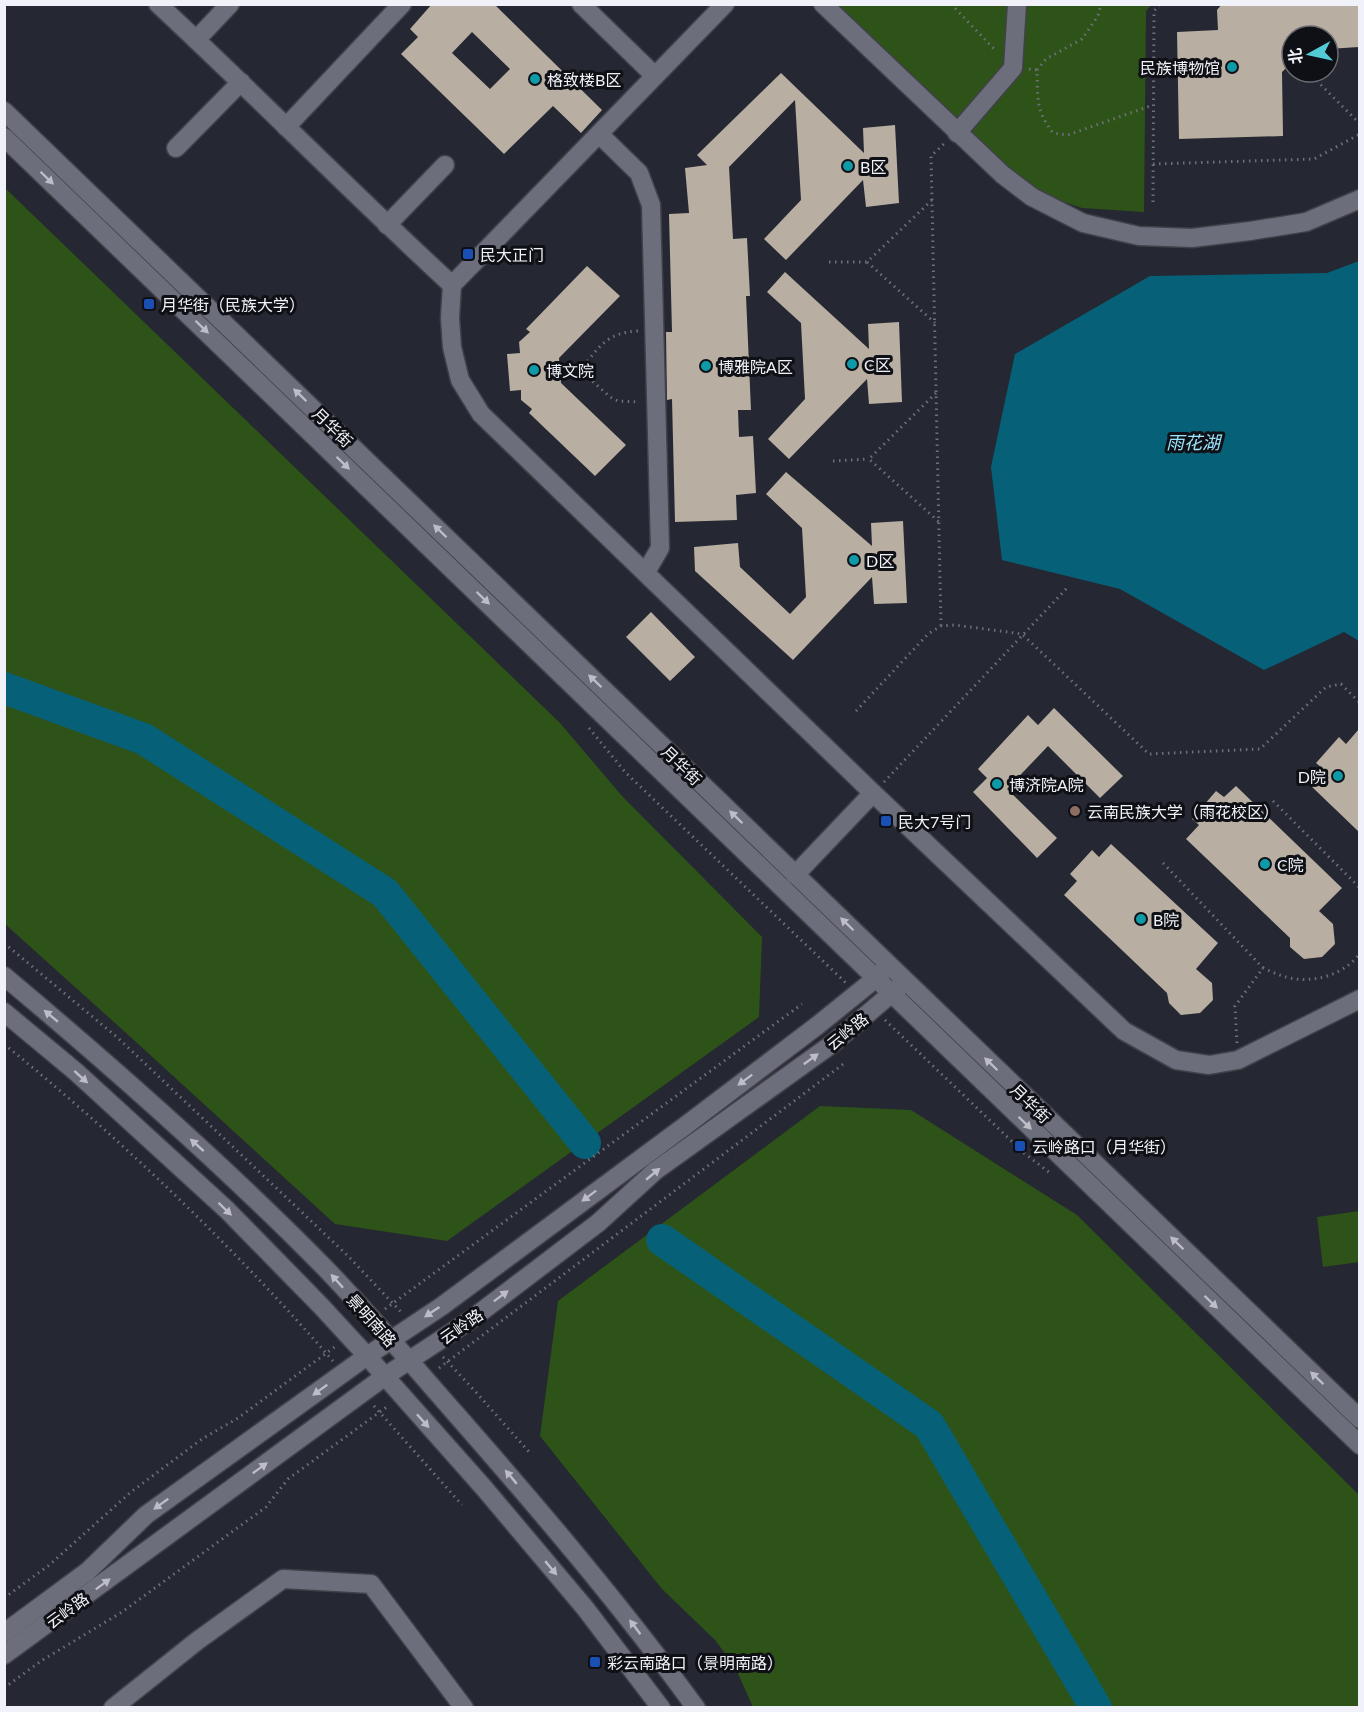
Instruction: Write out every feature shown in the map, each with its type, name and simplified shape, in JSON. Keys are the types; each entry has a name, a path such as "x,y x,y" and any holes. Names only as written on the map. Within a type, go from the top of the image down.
{"street":[{"path":"158,4 452,285"},
{"path":"196,40 230,4"},
{"path":"286,127 402,4"},
{"path":"581,4 655,76"},
{"path":"725,4 452,285 450,318 452,347 460,381 481,414 873,793 1124,1031 1176,1060 1209,1065 1238,1060 1359,999"},
{"path":"823,4 1003,175 1032,197 1083,223 1139,236 1191,238 1306,222 1359,199"},
{"path":"957,133 1013,68 1017,4"},
{"path":"176,148 241,82"},
{"name":"月华街","path":"4,111 166,264 1359,1419"},
{"path":"599,134 639,173 651,205 660,548 646,572"},
{"name":"月华街","path":"4,137 1359,1445"},
{"path":"387,225 445,165"},
{"path":"795,874 873,793"},
{"name":"云岭路","path":"4,1633 88,1571 146,1515 367,1356 442,1306 818,1025 889,965"},
{"name":"景明南路","path":"4,976 97,1054 247,1191 328,1270 505,1470 607,1591 691,1701"},
{"name":"云岭路","path":"4,1655 384,1377 469,1321 598,1223 655,1171 832,1044 892,995 905,981"},
{"name":"景明南路","path":"4,1012 75,1071 227,1210 349,1336 484,1488 585,1608 661,1707"},
{"path":"113,1707 197,1641 283,1579 370,1584 464,1707"},
{"path":"670,1707 691,1701"}],"path":[{"path":"951,4 1013,68 1037,70"},
{"path":"1101,4 1098,16 1082,39 1046,59 1037,70 1038,100 1042,118 1053,133 1068,135 1153,105"},
{"path":"1153,202 1154,11 1160,4"},
{"path":"1320,84 1359,124"},
{"path":"941,626 931,156 957,133"},
{"path":"1153,164 1314,159 1359,134"},
{"path":"867,262 932,200"},
{"path":"829,262 867,262 935,323"},
{"path":"654,331 623,332 612,336 580,370 610,397 618,401 656,402"},
{"path":"833,461 869,459 936,393"},
{"path":"869,459 939,522"},
{"path":"873,793 1068,587"},
{"path":"856,711 928,634 941,626 954,625 1023,634 1149,754 1260,749 1326,687 1341,684 1359,703"},
{"path":"1273,801 1359,888"},
{"path":"1163,863 1263,968 1287,977 1315,980 1339,971 1356,958 1359,952"},
{"path":"1238,1060 1235,1006 1263,968"},
{"path":"372,1319 802,1004"},
{"path":"4,1044 56,1086 211,1229 283,1304 344,1373"},
{"path":"4,1598 48,1566 131,1492 202,1439 238,1418 349,1336"},
{"path":"363,1394 462,1505"}],"green space":[{"path":"835,5 1151,5 1146,11 1144,212 1082,208 1043,195 1003,169"},
{"path":"5,188 560,723 622,796 762,937 759,1017 447,1241 335,1224 5,924"},
{"path":"820,1106 911,1110 1077,1215 1359,1495 1359,1707 753,1707 735,1667 715,1640 662,1589 540,1436 558,1301"},
{"path":"1359,1211 1359,1262 1323,1267 1317,1217"}],"water":[{"name":"雨花湖","path":"1359,261 1359,641 1344,632 1264,670 1120,589 1002,560 991,467 1015,354 1150,276 1327,273"}],"building":[{"name":"格致楼B区","path":"432,4 494,4 602,110 581,133 553,106 504,154 401,54 418,37 410,29","holes":["472,32 510,69 490,89 452,53"]},
{"name":"民族博物馆","path":"1222,4 1359,4 1359,47 1340,48 1340,24 1280,24 1283,136 1179,139 1177,32 1218,30 1217,10"},
{"name":"博雅院A区","path":"781,73 864,153 863,128 895,125 899,203 866,207 863,180 786,260 764,239 801,200 795,100 729,167 733,239 747,238 750,296 746,296 751,410 738,410 739,437 753,436 756,493 736,495 737,520 675,522 672,399 667,400 666,332 672,332 669,214 689,213 685,168 707,165 697,155"},
{"name":"博文院","path":"587,266 620,296 559,358 561,383 626,445 595,476 529,413 532,409 521,400 521,390 510,391 507,354 520,353 519,342 530,332 526,329"},
{"name":"C区","path":"785,272 869,349 868,324 899,322 902,402 869,404 867,379 789,459 768,439 805,399 801,323 767,292"},
{"name":"D区","path":"786,472 872,546 871,523 903,521 907,603 874,604 872,577 793,660 695,571 694,547 738,543 740,567 790,614 806,597 802,528 766,494"},
{"path":"651,612 695,657 670,681 626,637"},
{"name":"博济院A院","path":"1054,708 1123,776 1100,798 1048,746 1007,789 1057,838 1037,858 973,792 987,778 978,769 1028,715 1038,725"},
{"name":"D院","path":"1359,729 1359,832 1309,784 1323,769 1316,763 1339,737 1346,744"},
{"name":"C院","path":"1236,786 1342,888 1319,911 1333,924 1335,944 1322,957 1304,959 1290,947 1290,938 1186,839 1199,825 1192,819 1216,791 1224,797"},
{"name":"B院","path":"1111,844 1218,943 1196,969 1212,983 1213,1000 1200,1013 1181,1015 1169,1003 1167,993 1064,895 1077,881 1070,874 1092,850 1099,857"}],"waterway":[{"path":"4,688 144,739 385,893 585,1143"},
{"path":"662,1240 929,1425 1096,1708"}],"place":[{"name":"民族博物馆","path":"1232,67"},
{"name":"格致楼B区","path":"535,79"},
{"name":"B区","path":"848,166"},
{"name":"民大正门","path":"468,254"},
{"name":"月华街（民族大学）","path":"149,304"},
{"name":"C区","path":"852,364"},
{"name":"博雅院A区","path":"706,366"},
{"name":"博文院","path":"534,370"},
{"name":"D区","path":"854,560"},
{"name":"D院","path":"1338,776"},
{"name":"博济院A院","path":"997,784"},
{"name":"云南民族大学（雨花校区）","path":"1075,811"},
{"name":"民大7号门","path":"886,821"},
{"name":"C院","path":"1265,864"},
{"name":"B院","path":"1141,919"},
{"name":"云岭路口（月华街）","path":"1020,1146"},
{"name":"彩云南路口（景明南路）","path":"595,1662"}]}
